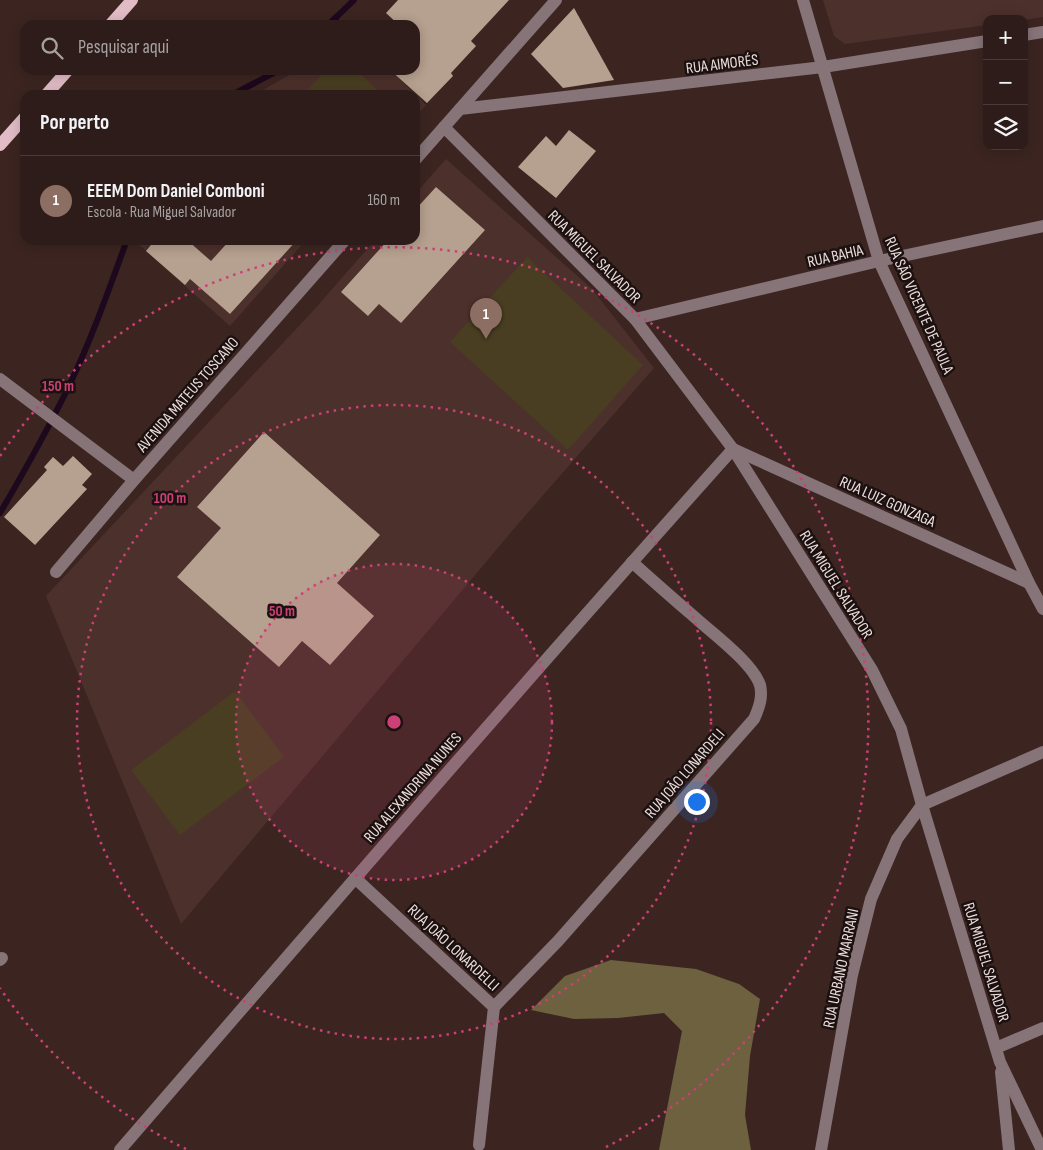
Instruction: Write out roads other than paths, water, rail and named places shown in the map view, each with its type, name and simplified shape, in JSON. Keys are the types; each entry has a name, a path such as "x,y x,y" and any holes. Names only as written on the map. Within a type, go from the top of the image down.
{"main road":[{"path":"114,20 132,0"},
{"path":"50,90 64,75"},
{"path":"0,145 20,123"}],"street":[{"path":"420,154 556,0"},
{"name":"RUA SÃO VICENTE DE PAULA","path":"803,0 879,261 1029,583 1043,609"},
{"path":"1028,34 1043,32"},
{"name":"RUA AIMORÉS","path":"460,109 823,67 983,42"},
{"name":"RUA MIGUEL SALVADOR","path":"444,127 635,319 733,449 872,670 901,729 922,805 1000,1062 1042,1150"},
{"name":"RUA BAHIA","path":"635,319 879,261 1043,226"},
{"name":"AVENIDA MATEUS TOSCANO","path":"56,572 134,480 341,245"},
{"path":"0,379 134,480"},
{"name":"RUA LUIZ GONZAGA","path":"733,449 1029,583"},
{"name":"RUA ALEXANDRINA NUNES","path":"120,1150 355,878 733,449"},
{"name":"RUA JOÃO LONARDELI","path":"494,1007 565,934 754,719 759,709 761,695 759,684 753,672 735,652 632,562"},
{"path":"922,805 1043,752"},
{"name":"RUA URBANO MARRANI","path":"821,1150 852,976 871,899 897,839 922,805"},
{"name":"RUA JOÃO LONARDELLI","path":"355,878 494,1007 479,1145"},
{"path":"996,1048 1043,1028"},
{"path":"1000,1062 1009,1150"}],"waterway":[{"path":"333,20 354,0"},
{"path":"241,90 270,75"},
{"path":"0,513 36,450 69,386 93,332 125,245"}],"place":[{"name":"EEEM Dom Daniel Comboni","path":"486,339"}]}
